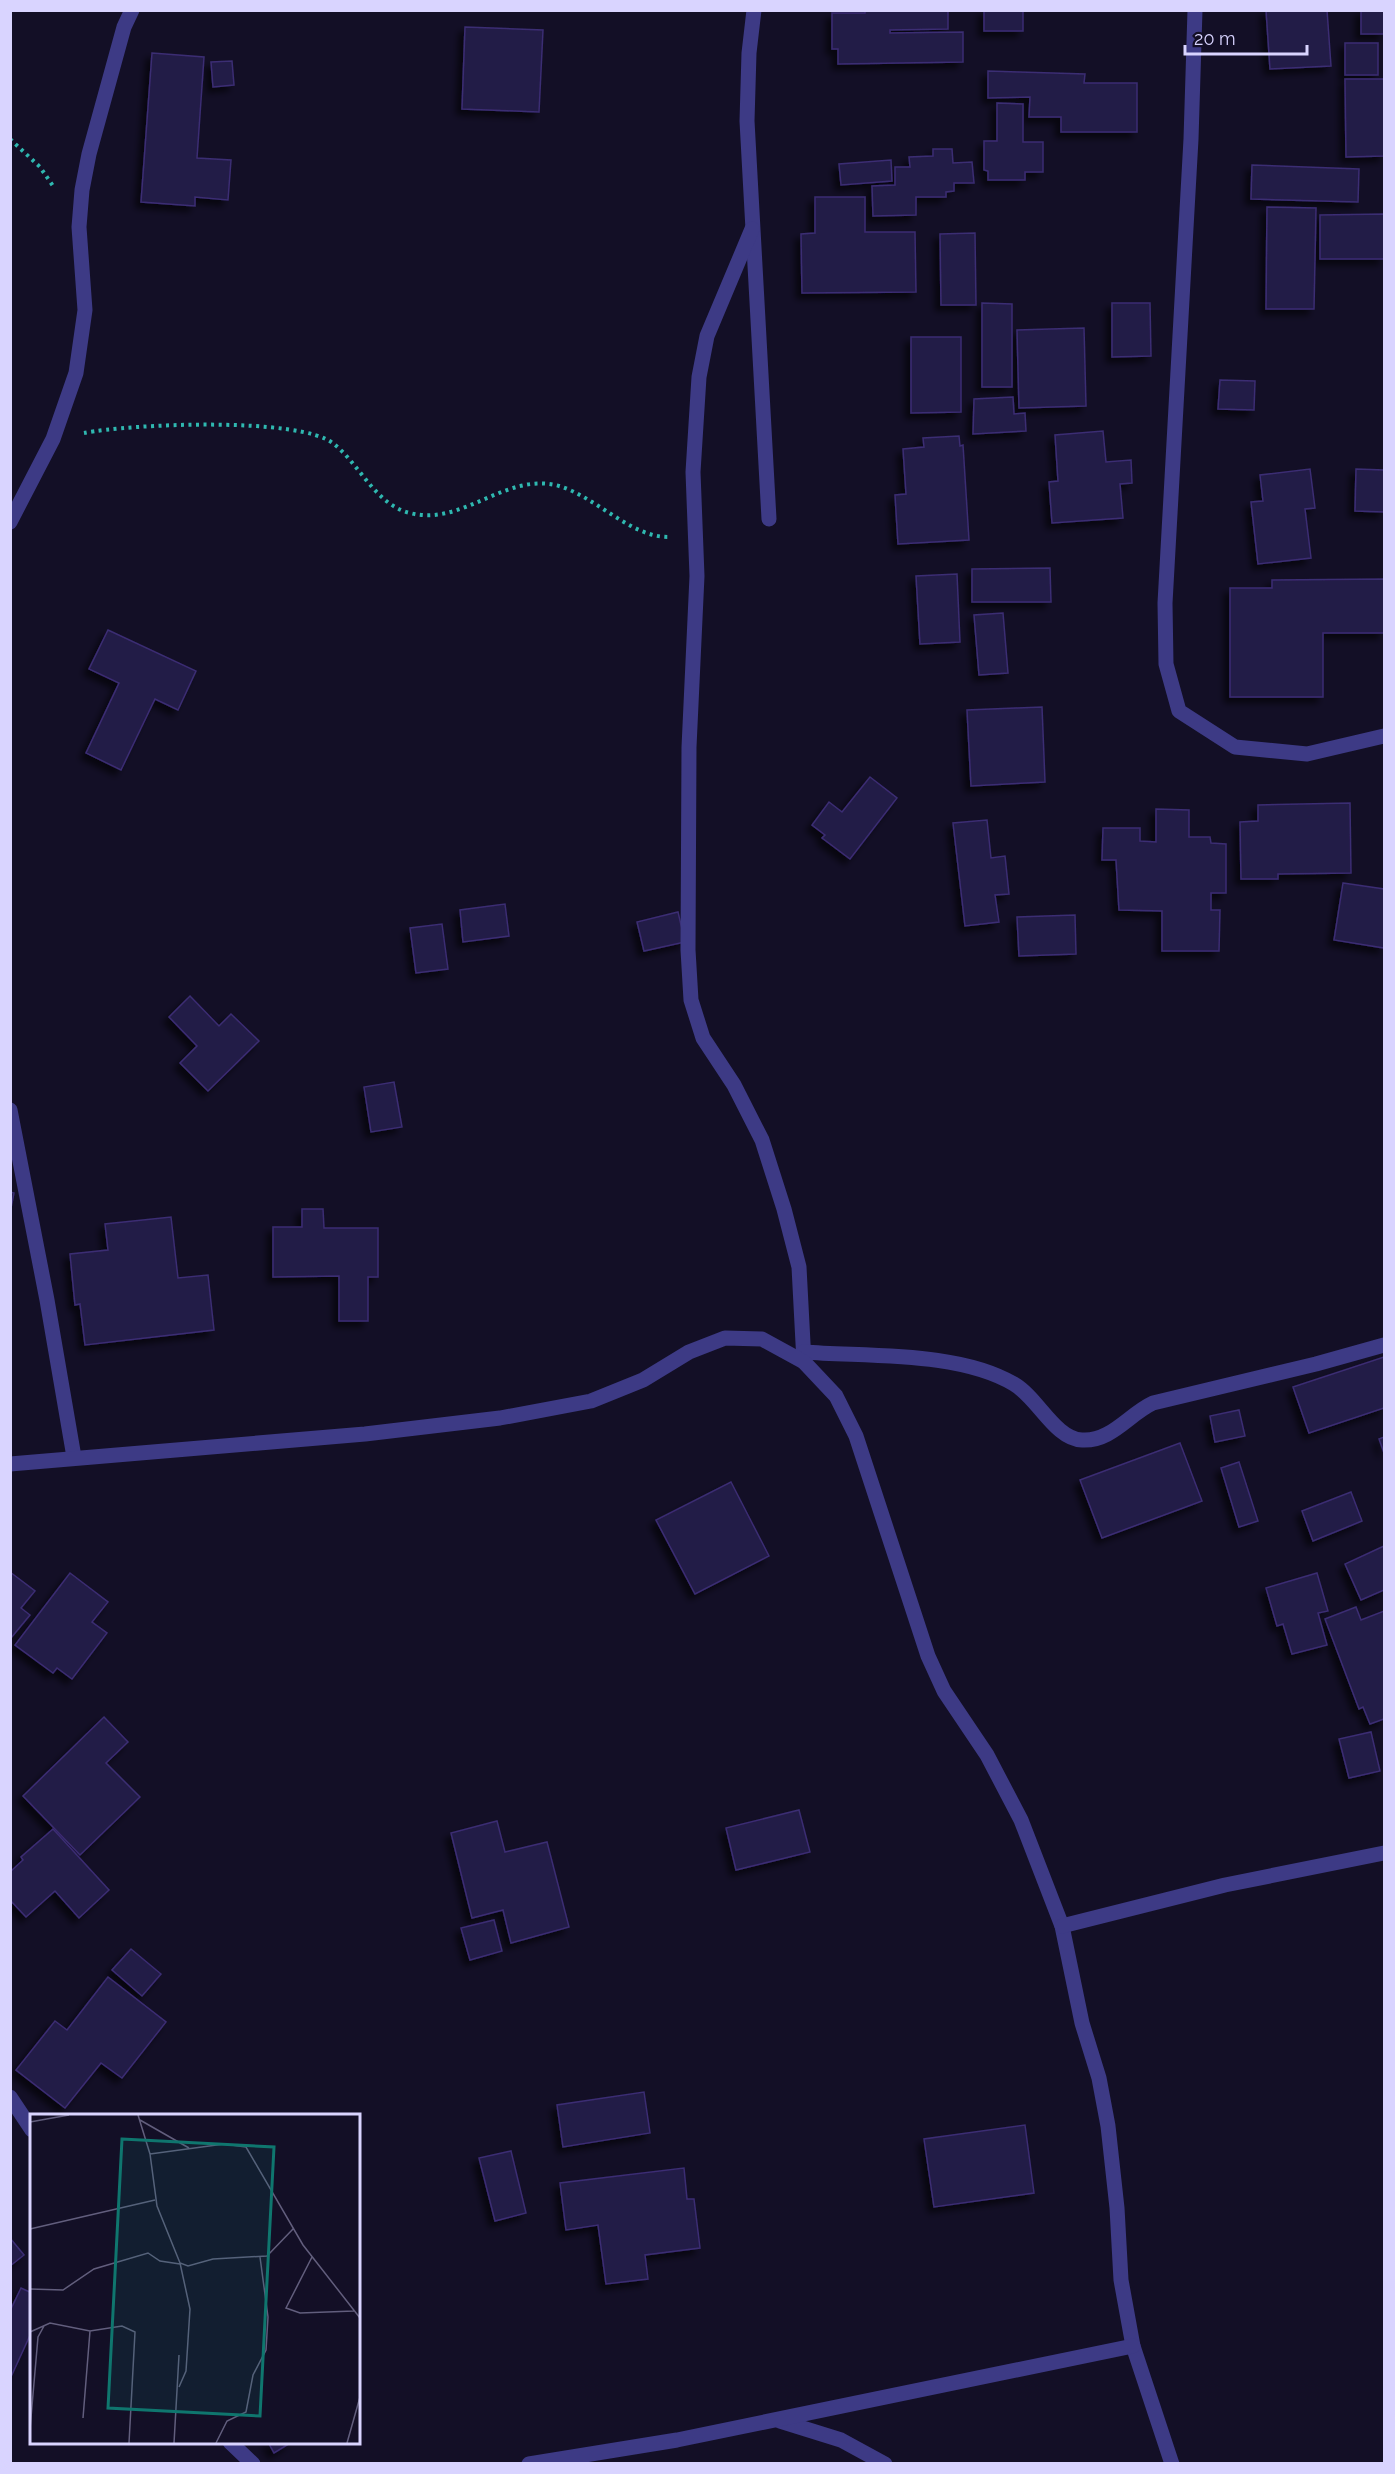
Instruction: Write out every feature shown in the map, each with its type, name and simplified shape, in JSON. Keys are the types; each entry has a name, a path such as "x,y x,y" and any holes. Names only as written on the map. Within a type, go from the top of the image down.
{"street":[{"path":"10,522 53,439 76,373 84,334 85,310 79,227 82,190 88,154 124,27 132,10"},
{"path":"754,10 748,53 747,121 769,519"},
{"path":"1194,10 1191,139 1165,603 1166,664 1179,711 1235,747 1307,754 1384,736"},
{"path":"752,229 707,336 701,366 694,448 697,576 689,747 688,950 691,1000 703,1038 734,1085 762,1140 778,1189 799,1267 804,1357 836,1396 856,1436 928,1656 945,1692 987,1755 1022,1820 1062,1926 1082,2023 1099,2078 1108,2126 1117,2208 1120,2280 1133,2346 1172,2463"},
{"path":"10,1110 45,1288 74,1457"},
{"path":"10,1464 365,1434 500,1418 591,1401 643,1380 689,1352 725,1338 762,1339 804,1357 919,1360 991,1372 1032,1397 1064,1435 1081,1441 1101,1438 1136,1411 1153,1402 1316,1364 1384,1344"},
{"path":"1062,1926 1226,1885 1384,1853"},
{"path":"10,2097 30,2127"},
{"path":"529,2463 677,2440 1133,2346"},
{"path":"778,2420 840,2440 885,2463"},
{"path":"232,2444 253,2463"}],"path":[{"path":"10,139 40,167 79,227"},
{"path":"53,439 110,428 259,425 305,431 333,443 387,502 410,513 430,515 452,512 511,488 537,483 573,491 639,530 657,537 681,534 696,525"}],"building":[{"path":"865,10 948,10 948,29 890,30 890,33 963,32 963,62 838,64 838,49 832,49 832,13 865,13"},
{"path":"984,10 1023,10 1023,31 984,31"},
{"path":"1266,10 1327,10 1331,66 1270,69"},
{"path":"1361,10 1384,10 1384,34 1361,34"},
{"path":"465,27 543,30 539,112 462,109"},
{"path":"1345,43 1378,43 1378,75 1345,75"},
{"path":"152,53 204,57 197,158 231,160 228,200 195,197 195,206 141,202"},
{"path":"232,61 234,85 213,87 211,62"},
{"path":"988,71 1085,74 1084,83 1137,83 1137,132 1061,132 1061,117 1029,117 1030,97 988,98"},
{"path":"1345,79 1384,79 1384,156 1346,157"},
{"path":"997,103 1023,104 1023,142 1043,142 1043,172 1025,172 1025,180 988,180 988,171 984,170 984,141 997,141"},
{"path":"933,149 952,149 953,163 972,162 974,183 954,183 954,191 946,192 946,197 916,197 916,215 873,216 872,186 895,185 895,167 910,167 909,157 933,156"},
{"path":"891,160 892,181 841,185 839,164"},
{"path":"1252,165 1359,169 1358,202 1251,199"},
{"path":"815,197 865,197 865,232 915,232 916,292 802,293 801,234 815,233"},
{"path":"1267,207 1316,208 1314,309 1266,309"},
{"path":"1384,214 1384,259 1320,259 1320,215"},
{"path":"975,233 976,305 941,305 940,234"},
{"path":"982,303 1012,304 1012,387 982,387"},
{"path":"1112,303 1150,303 1151,356 1112,357"},
{"path":"1084,328 1086,406 1019,408 1017,330"},
{"path":"911,337 961,337 961,412 911,413"},
{"path":"1220,380 1255,381 1254,410 1218,409"},
{"path":"1013,397 1014,414 1025,413 1026,431 973,434 974,399"},
{"path":"1103,431 1106,462 1131,460 1132,483 1120,484 1123,518 1052,523 1049,482 1058,481 1055,435"},
{"path":"959,436 960,446 963,445 969,540 898,544 895,495 906,494 903,449 924,447 923,438"},
{"path":"1310,469 1315,508 1305,509 1311,558 1258,564 1251,502 1263,501 1260,475"},
{"path":"1356,469 1384,470 1384,512 1355,511"},
{"path":"1050,568 1051,602 972,602 972,569"},
{"path":"957,574 960,642 920,644 916,576"},
{"path":"1384,579 1384,633 1323,633 1323,697 1230,697 1230,588 1272,588 1272,580"},
{"path":"1003,613 1008,673 979,675 974,615"},
{"path":"108,630 196,671 178,710 155,699 121,770 86,753 119,683 89,669"},
{"path":"1042,707 1045,782 971,786 967,710"},
{"path":"870,777 897,798 850,859 822,838 825,835 812,825 829,802 842,812"},
{"path":"1350,803 1351,873 1278,874 1278,879 1241,879 1240,822 1258,821 1258,805"},
{"path":"1156,809 1189,810 1189,837 1210,837 1211,843 1226,844 1226,893 1211,893 1211,910 1220,910 1219,951 1162,951 1162,911 1119,910 1116,860 1102,860 1103,828 1140,828 1140,841 1156,842"},
{"path":"987,820 991,858 1005,856 1009,894 995,895 999,922 965,926 953,823"},
{"path":"1343,883 1384,889 1384,948 1334,940"},
{"path":"505,904 509,936 463,942 460,910"},
{"path":"678,912 685,942 644,951 637,922"},
{"path":"1075,915 1076,954 1019,956 1017,917"},
{"path":"442,924 448,969 416,973 410,928"},
{"path":"190,996 219,1026 231,1014 259,1041 208,1091 180,1063 197,1046 169,1017"},
{"path":"394,1082 402,1127 371,1132 364,1087"},
{"path":"10,1192 14,1193 10,1213"},
{"path":"302,1209 323,1209 324,1228 378,1228 378,1277 368,1277 368,1321 339,1321 339,1276 273,1277 273,1227 302,1227"},
{"path":"171,1217 178,1278 208,1275 214,1330 85,1345 80,1304 75,1305 70,1254 108,1250 105,1224"},
{"path":"1384,1357 1384,1408 1309,1433 1293,1387"},
{"path":"1239,1410 1245,1436 1215,1442 1210,1416"},
{"path":"1384,1437 1384,1453 1379,1439"},
{"path":"1180,1443 1202,1501 1102,1538 1080,1480"},
{"path":"1239,1462 1258,1521 1239,1527 1221,1468"},
{"path":"731,1482 769,1556 695,1594 656,1520"},
{"path":"1351,1492 1362,1521 1313,1541 1302,1511"},
{"path":"1384,1546 1384,1590 1361,1600 1345,1564"},
{"path":"10,1572 35,1591 21,1608 30,1615 11,1638"},
{"path":"70,1573 108,1602 92,1622 107,1633 72,1679 57,1668 53,1673 15,1645"},
{"path":"1317,1573 1328,1611 1318,1613 1327,1645 1292,1654 1283,1624 1277,1626 1266,1588"},
{"path":"1356,1607 1361,1620 1384,1611 1384,1719 1370,1724 1363,1707 1359,1709 1325,1619"},
{"path":"104,1717 128,1742 106,1763 140,1797 80,1855 23,1796"},
{"path":"1371,1732 1380,1771 1349,1778 1339,1739"},
{"path":"799,1810 810,1852 736,1870 726,1828"},
{"path":"497,1821 505,1852 547,1842 569,1927 511,1943 503,1910 472,1918 451,1833"},
{"path":"53,1829 109,1890 79,1918 55,1891 26,1917 10,1900 10,1872 23,1860 21,1857"},
{"path":"494,1920 502,1951 470,1960 461,1928"},
{"path":"131,1949 161,1974 142,1996 112,1970"},
{"path":"108,1977 166,2022 122,2078 101,2063 65,2108 16,2070 55,2021 67,2030"},
{"path":"644,2092 650,2133 563,2147 557,2105"},
{"path":"1025,2125 1034,2193 934,2207 924,2139"},
{"path":"511,2151 526,2213 495,2221 479,2158"},
{"path":"684,2168 687,2199 694,2199 700,2248 645,2255 648,2279 606,2284 598,2225 566,2230 560,2183"},
{"path":"10,2238 24,2255 10,2266"},
{"path":"21,2288 30,2292 30,2335 10,2379 10,2311"},
{"path":"269,2444 289,2444 274,2453"}]}
